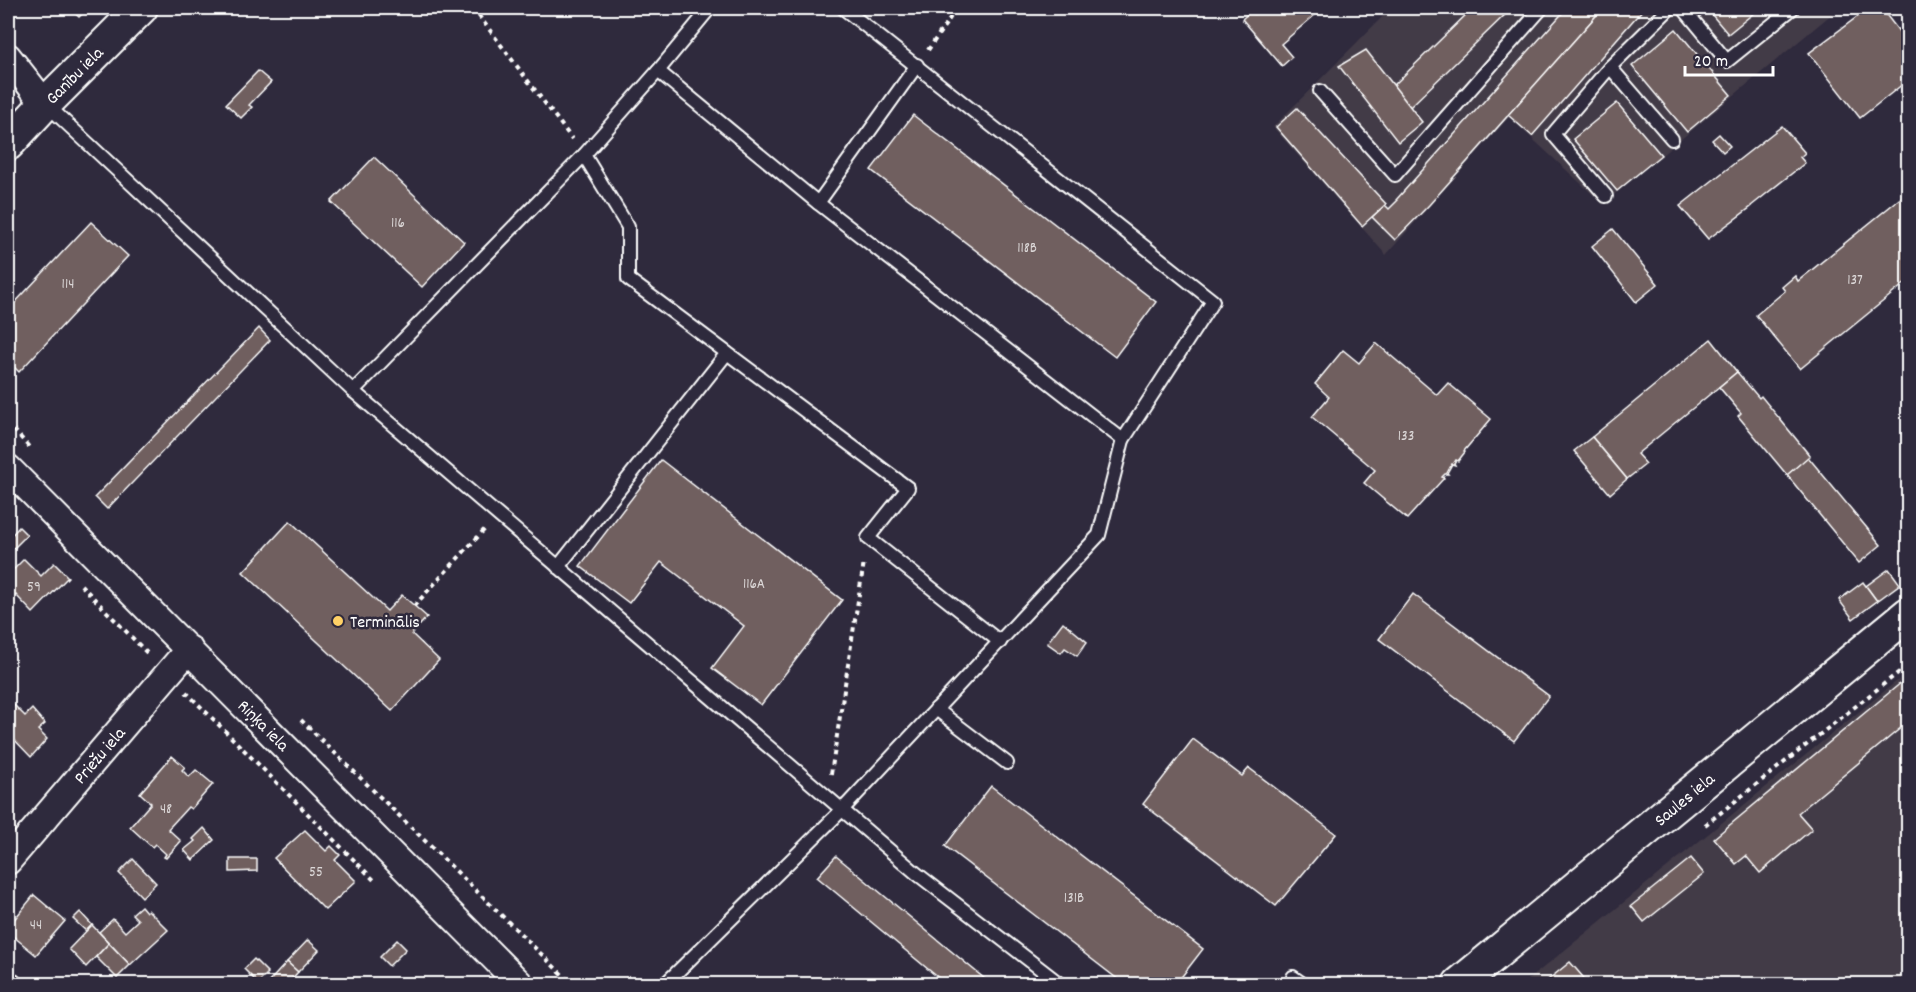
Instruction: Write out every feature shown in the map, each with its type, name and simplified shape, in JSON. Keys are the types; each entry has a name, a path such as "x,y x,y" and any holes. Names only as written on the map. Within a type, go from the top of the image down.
{"street":[{"name":"Ganību iela","path":"8,144 141,8"},
{"path":"8,57 45,104"},
{"name":"Riņķa iela","path":"8,468 520,984"},
{"name":"Saules iela","path":"1459,984 1908,614"},
{"name":"Priežu iela","path":"8,861 189,649"}],"lane":[{"path":"353,391 584,155 710,8"},
{"path":"666,983 842,810 1099,535 1123,440 1213,301 843,8"},
{"path":"1320,91 1395,175 1542,8"},
{"path":"1606,196 1553,134 1610,67 1670,8"},
{"path":"1683,8 1727,61 1793,8"},
{"path":"818,203 917,65"},
{"path":"1610,67 1672,139"},
{"path":"658,71 818,203 1123,440"},
{"path":"45,104 353,391 916,873 1060,984"},
{"path":"584,155 628,227 628,279 908,488 868,538 1000,642"},
{"path":"558,567 727,353"},
{"path":"936,709 1007,763"},
{"path":"1293,977 1303,984"}],"path":[{"path":"473,8 584,155"},
{"path":"917,65 952,15 960,8"},
{"path":"8,423 31,450"},
{"path":"414,606 497,515"},
{"path":"828,798 868,538"},
{"path":"81,585 379,885"},
{"path":"300,718 572,984"}],"shaded area":[{"path":"1391,8 1839,8 1603,204 1509,117 1386,255 1273,127"},
{"path":"1908,672 1908,984 1523,984"}],"building":[{"path":"69,8 88,8 79,17"},
{"path":"1261,8 1323,8 1281,44 1292,57 1282,66 1242,19 1251,11 1254,14"},
{"path":"1473,8 1512,8 1410,107 1393,86"},
{"path":"1567,8 1603,8 1429,205 1395,240 1372,217 1385,205 1389,209 1397,201"},
{"path":"1603,8 1644,8 1532,136 1508,115"},
{"path":"1760,8 1728,34 1707,9"},
{"path":"1869,8 1881,8 1908,43 1908,80 1860,118 1809,53"},
{"path":"1676,29 1731,95 1687,132 1632,66"},
{"path":"1366,50 1422,122 1398,142 1339,66"},
{"path":"258,71 271,82 249,105 252,107 241,118 226,104"},
{"path":"1617,103 1661,155 1617,191 1573,139"},
{"path":"1297,108 1386,204 1362,226 1276,127"},
{"path":"913,115 1156,302 1115,357 871,170"},
{"path":"1782,126 1805,153 1800,157 1805,163 1708,239 1680,206"},
{"path":"1719,134 1730,146 1723,152 1712,140"},
{"path":"374,157 464,242 422,287 331,202"},
{"path":"1908,192 1908,281 1800,369 1756,315 1785,291 1782,287 1795,276 1798,281"},
{"path":"91,222 128,256 19,372 8,361 8,310"},
{"path":"1613,229 1658,284 1636,302 1592,246"},
{"path":"259,328 270,340 107,509 95,497"},
{"path":"1711,339 1737,372 1637,454 1646,464 1627,479 1592,437"},
{"path":"1376,343 1437,395 1448,383 1491,419 1458,461 1456,460 1455,465 1452,464 1448,474 1442,477 1444,478 1407,519 1364,483 1375,470 1312,417 1329,397 1315,384 1343,350 1359,363"},
{"path":"1737,372 1759,398 1761,396 1810,456 1787,475 1738,416 1741,413 1719,387"},
{"path":"1592,437 1627,479 1610,494 1574,451"},
{"path":"1808,457 1881,545 1859,563 1787,475"},
{"path":"661,460 842,600 761,705 712,668 744,626 661,562 629,603 580,566"},
{"path":"290,521 387,611 402,595 427,617 412,634 439,660 392,711 243,572"},
{"path":"19,527 27,535 8,554 8,539"},
{"path":"24,559 41,576 54,563 68,577 33,613 16,595 8,602 8,575"},
{"path":"1889,569 1900,584 1877,601 1866,586"},
{"path":"1863,582 1877,601 1853,619 1839,600"},
{"path":"1413,594 1549,696 1514,741 1379,639"},
{"path":"1063,622 1087,642 1077,656 1065,648 1061,653 1047,643"},
{"path":"1908,677 1908,722 1798,813 1812,829 1760,873 1746,856 1736,864 1714,838"},
{"path":"12,703 25,716 32,709 45,724 38,730 47,739 31,757 8,733 8,707"},
{"path":"1193,739 1242,776 1249,768 1336,834 1276,906 1143,804"},
{"path":"172,756 185,767 182,770 189,777 196,770 213,784 191,809 188,807 168,829 181,841 166,858 164,857 166,854 155,844 152,847 130,827 151,803 140,793"},
{"path":"991,786 1203,949 1176,984 1124,984 945,846"},
{"path":"204,828 214,840 193,860 184,850 195,841 193,839"},
{"path":"305,830 326,851 331,846 340,855 335,860 356,881 325,910 274,858"},
{"path":"836,856 991,984 946,984 817,877"},
{"path":"1691,858 1704,874 1644,922 1631,906"},
{"path":"133,859 156,883 142,897 119,873"},
{"path":"230,859 257,859 257,871 230,872"},
{"path":"34,895 65,921 36,955 8,932 8,927"},
{"path":"141,906 168,930 130,965 99,932 113,919 125,932 138,920 132,914"},
{"path":"80,912 92,925 86,931 73,919"},
{"path":"92,925 109,943 86,967 69,949"},
{"path":"308,940 319,950 298,972 287,962"},
{"path":"397,940 406,949 389,966 380,957"},
{"path":"109,943 130,965 117,978 96,957"},
{"path":"254,959 268,973 258,983 244,969"},
{"path":"287,962 298,972 287,984 267,984"},
{"path":"1570,962 1589,984 1543,984"},
{"path":"8,965 24,981 21,984 8,984"}],"place":[{"name":"Terminālis","path":"338,621"}]}
